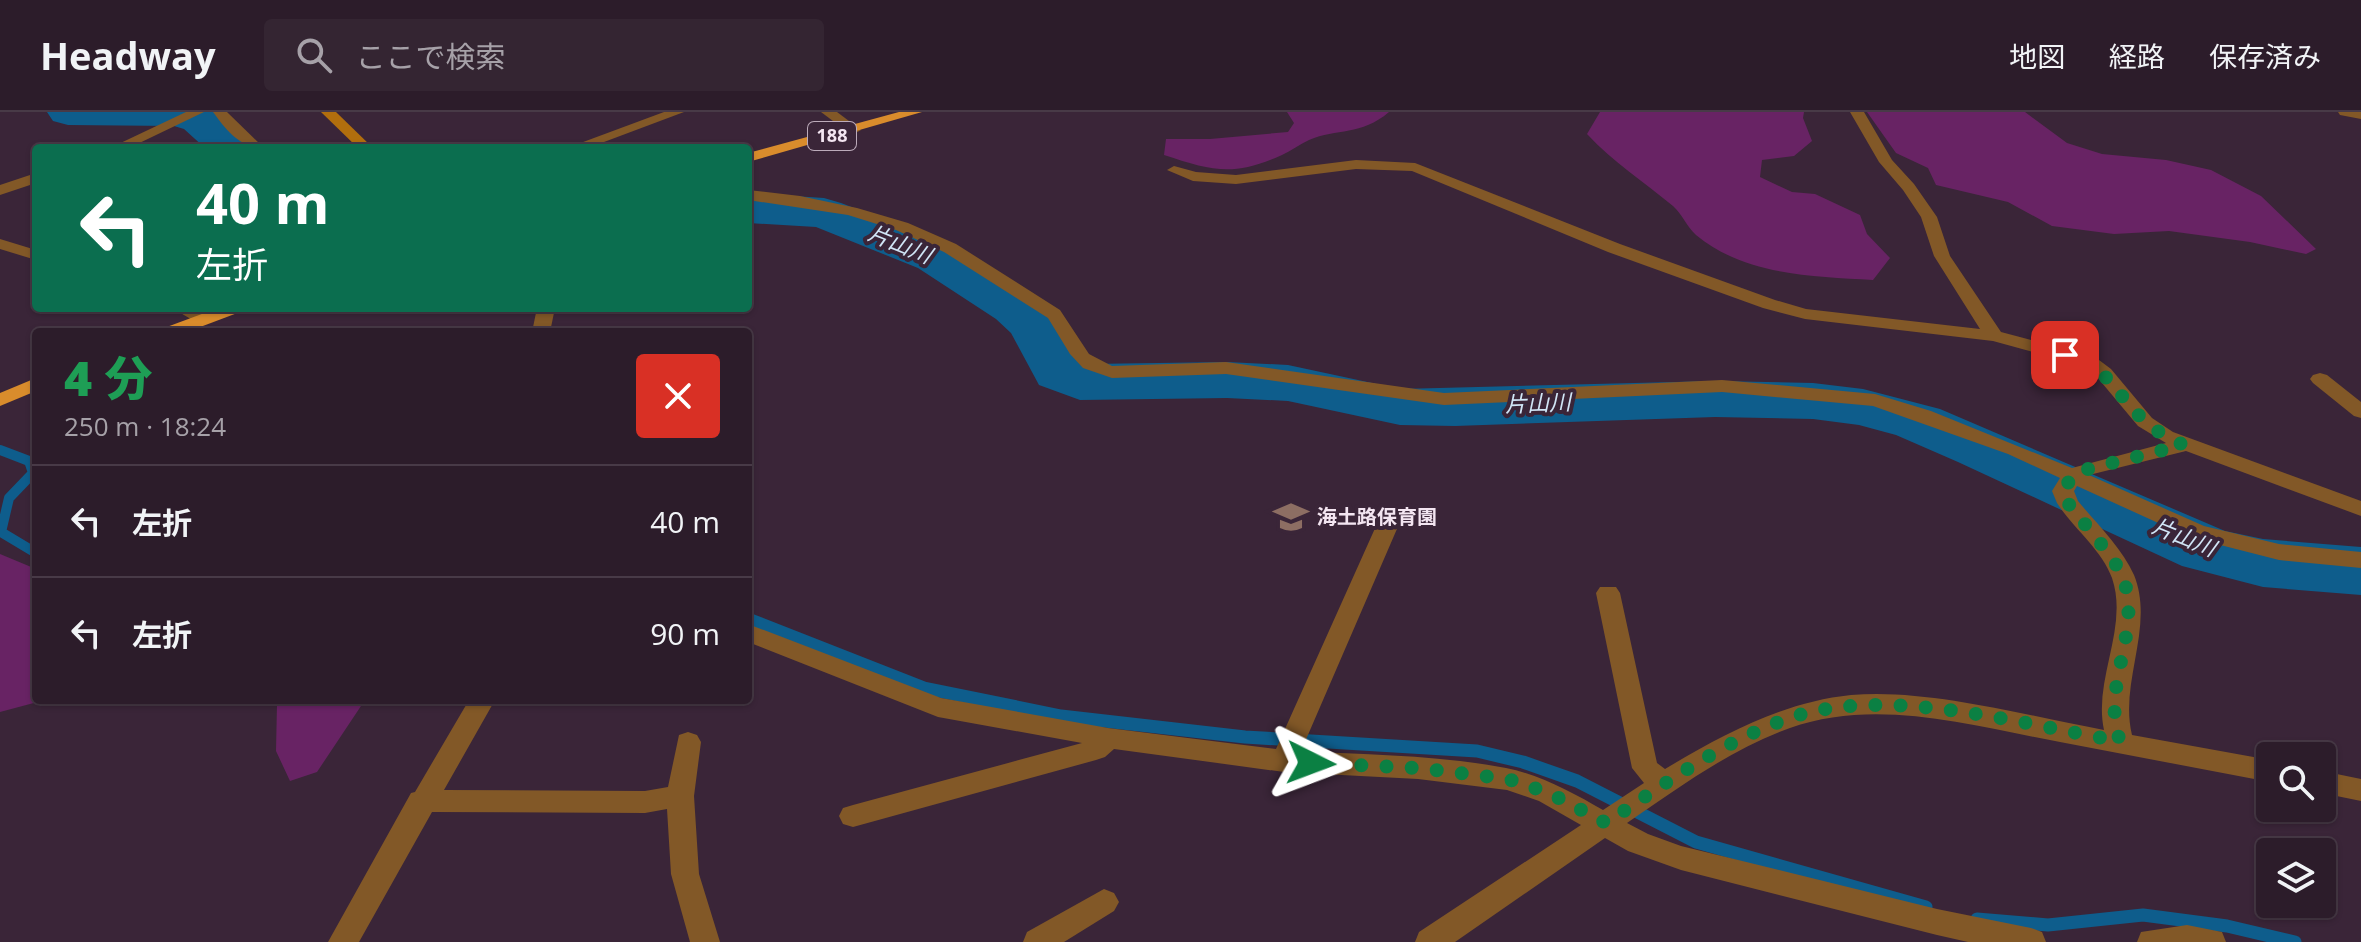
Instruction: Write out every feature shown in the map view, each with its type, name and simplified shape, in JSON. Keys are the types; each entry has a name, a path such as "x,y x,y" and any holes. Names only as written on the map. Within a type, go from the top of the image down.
{"highway":[{"name":"188","path":"752,157 915,112"},
{"path":"180,328 223,312"},
{"path":"0,400 32,386"}],"main road":[{"path":"328,112 362,144"}],"street":[{"path":"126,144 197,112"},
{"path":"220,112 252,144"},
{"path":"585,144 677,112"},
{"path":"828,112 854,130"},
{"path":"1857,112 1886,162 1909,187 1929,217 1942,256 1994,336"},
{"path":"1174,170 1187,176 1238,178 1349,164 1382,163 1415,167 1639,258 1769,304 1805,314 1994,336 2088,361 2104,373 2145,422 2183,445 2361,509"},
{"path":"0,190 32,179"},
{"path":"752,196 832,206 889,223 951,249 1054,314 1065,327 1081,360 1098,370 1226,368 1444,399 1722,386 1875,400 1900,407 2069,482 2197,532 2279,552 2361,560"},
{"path":"0,244 32,254"},
{"path":"188,312 201,320"},
{"path":"2320,379 2361,412"},
{"path":"2069,482 2183,445"},
{"path":"2069,482 2068,503 2122,576 2130,616 2116,676 2115,728 2120,741"},
{"path":"1284,761 1392,515"},
{"path":"1608,593 1645,768 1663,784"},
{"path":"752,635 938,707 1108,738 1284,761 1418,768 1508,779 1549,793 1638,843 1681,858 1937,922 2031,942"},
{"path":"343,942 421,801 480,704"},
{"path":"1430,942 1663,784 1727,745 1786,719 1850,705 1901,705 2120,741 2256,768"},
{"path":"853,816 1096,750 1108,738"},
{"path":"688,742 680,796 685,874 705,942"},
{"path":"2336,785 2361,790"},
{"path":"421,801 645,802 680,796"},
{"path":"1038,942 1104,902"},
{"path":"2152,942 2187,939 2211,942"}],"shaded area":[{"path":"1287,112 1389,112 1369,125 1319,136 1250,167 1210,168 1164,155 1166,139 1210,139 1288,132 1294,123"},
{"path":"1600,112 1804,112 1803,118 1812,141 1794,156 1762,160 1760,177 1792,192 1815,194 1860,215 1867,234 1890,258 1873,280 1780,271 1736,259 1715,249 1696,235 1673,206 1587,134"},
{"path":"1867,112 2025,112 2067,143 2102,154 2166,160 2211,170 2261,196 2316,249 2306,254 2250,242 2169,231 2114,234 2052,226 2008,202 1936,185 1928,168 1896,153"},
{"path":"0,554 32,567 32,703 0,712"},
{"path":"277,704 362,704 317,772 290,781 276,751"}],"waterway":[{"name":"片山川","path":"68,112 179,113 199,120 226,144"},
{"name":"片山川","path":"752,208 824,213 936,257 1015,307 1035,325 1060,373 1080,382 1227,380 1288,383 1400,407 1715,399 1813,401 1863,407 1918,422 2207,550 2263,563 2361,571"},
{"path":"0,450 29,461 32,470"},
{"path":"32,474 9,498 1,532 32,551"},
{"path":"752,621 924,688 1061,716 1245,737 1477,751 1523,762 1577,781 1696,842 1926,907"},
{"path":"1977,919 2048,925 2143,915 2227,926 2295,942"}],"place":[{"name":"海土路保育園","path":"1291,517"}],"route":[{"path":"1311,763 1418,768 1508,779 1549,793 1606,823 1727,745 1786,719 1850,705 1901,705 2120,741 2115,728 2116,676 2130,616 2122,576 2068,503 2063,491 2073,475 2084,470 2183,445 2145,422 2104,373 2088,361 2065,355"}]}
